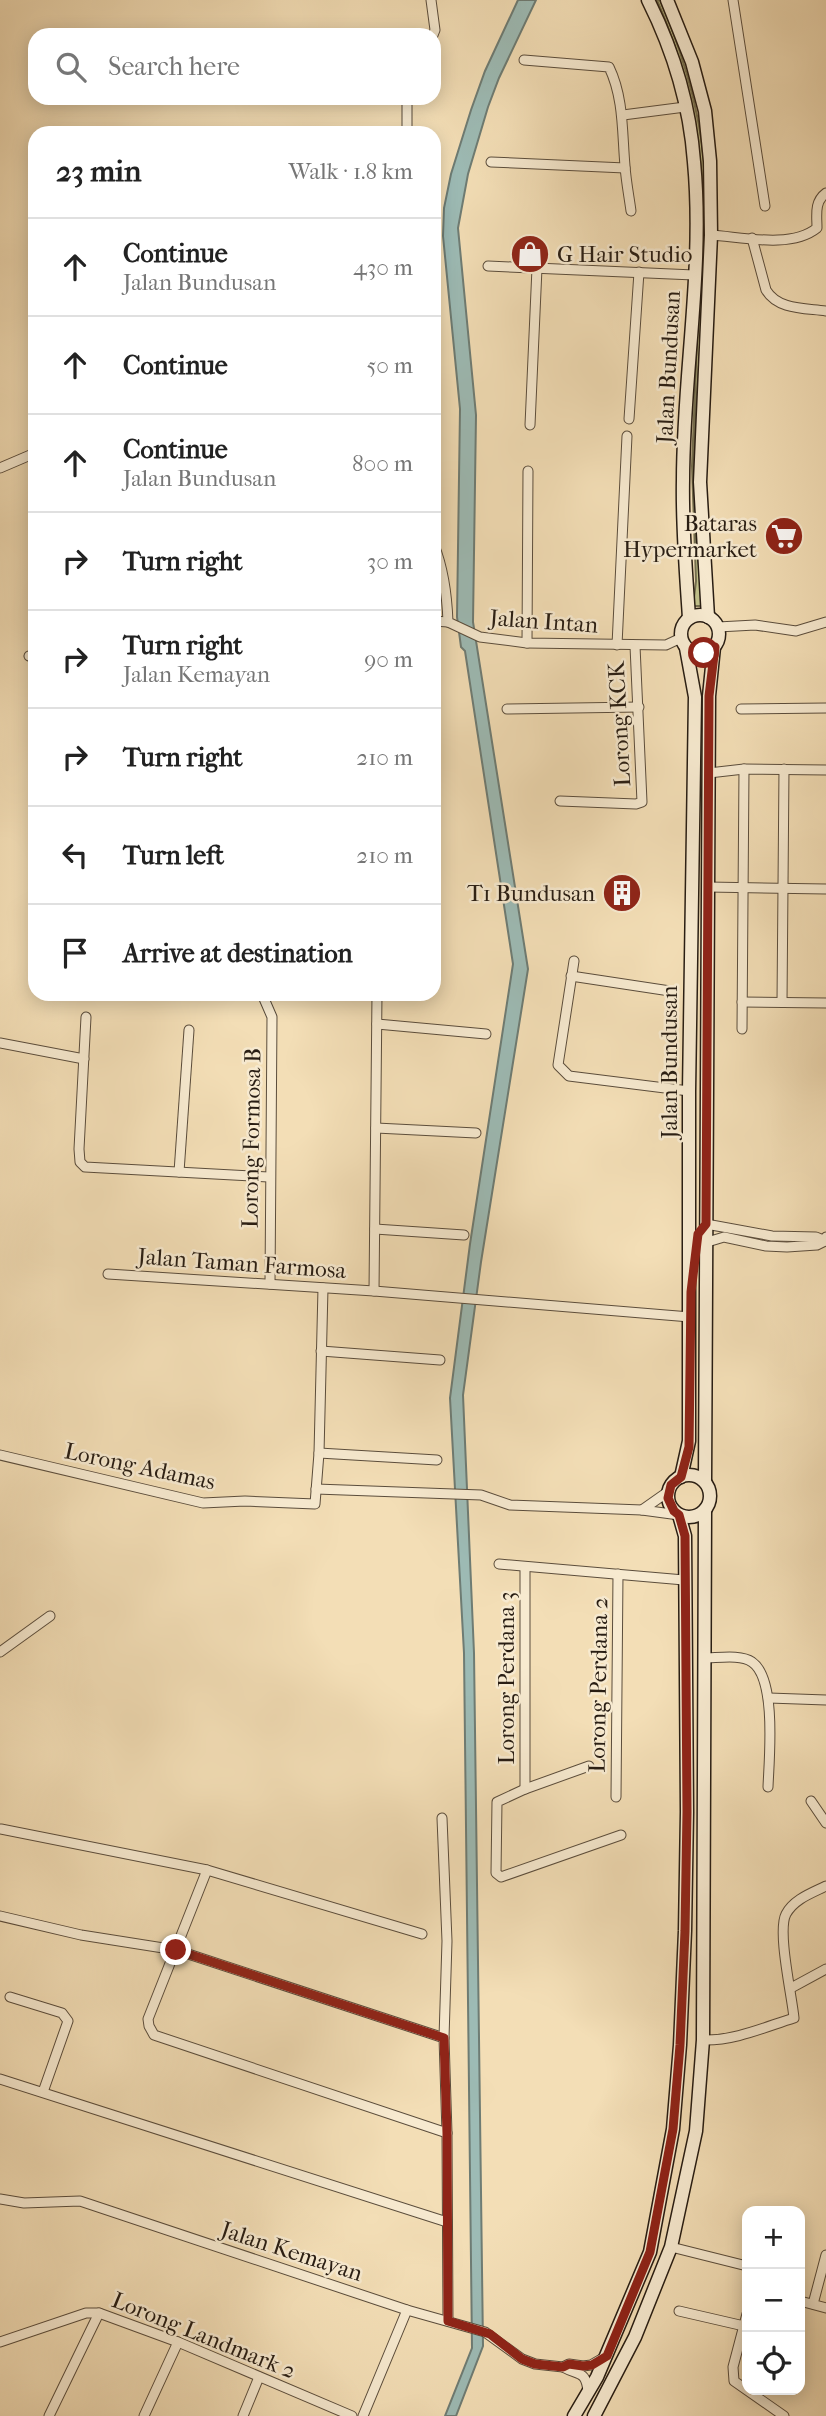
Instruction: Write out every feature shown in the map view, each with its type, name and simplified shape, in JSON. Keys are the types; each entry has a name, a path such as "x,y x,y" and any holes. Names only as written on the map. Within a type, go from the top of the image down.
{"main road":[{"name":"Jalan Bundusan","path":"648,0 662,28 685,107 695,174 697,208 683,480 689,618"},
{"name":"Jalan Bundusan","path":"667,0 692,62 705,111 709,161 710,235 700,482 709,617"},
{"path":"702,615 709,617 718,627 719,638 715,647 697,654 683,643 682,627 689,618 702,615"},
{"name":"Jalan Bundusan","path":"668,1492 671,1485 681,1477 689,1441 689,1091 695,697 683,643"},
{"name":"Jalan Bundusan","path":"594,2416 640,2325 671,2247 696,2131 703,2040 705,1511 711,1495 705,1481 704,1243 709,696 715,647"},
{"path":"691,1292 698,1234 706,1224"},
{"path":"681,1477 693,1475 705,1481"},
{"path":"574,2416 607,2356 650,2252 673,2129 685,1931 685,1536 679,1515 670,1505 668,1492"},
{"path":"679,1515 695,1517 705,1511"}],"street":[{"path":"431,0 435,28"},
{"path":"733,0 765,206"},
{"path":"524,60 609,67 615,79 622,115 631,211"},
{"path":"407,105 407,126"},
{"path":"622,115 685,107"},
{"path":"491,162 625,168"},
{"path":"710,235 791,240 807,237 817,228 817,205 826,193"},
{"path":"752,238 770,297 780,304 826,311"},
{"path":"488,266 694,275"},
{"path":"530,425 537,268"},
{"path":"629,419 639,272"},
{"path":"617,645 627,436"},
{"path":"0,468 28,456"},
{"path":"527,643 528,471"},
{"path":"441,564 452,624 441,622"},
{"path":"718,627 755,625 796,631 826,622"},
{"name":"Jalan Intan","path":"452,624 480,637 527,643 635,646 683,643"},
{"name":"Lorong KCK","path":"560,801 642,802 635,646"},
{"path":"507,709 639,707"},
{"path":"741,709 826,708"},
{"path":"742,1029 744,769"},
{"path":"709,773 744,769 826,769"},
{"path":"782,1002 784,769"},
{"path":"708,887 826,888"},
{"path":"574,961 558,1065 569,1076 689,1091"},
{"path":"571,976 670,991"},
{"name":"Lorong Formosa B","path":"265,1001 272,1017 270,1284"},
{"path":"374,1291 377,1001"},
{"path":"742,1002 826,1003"},
{"path":"86,1017 80,1162 85,1167 270,1177"},
{"path":"377,1024 486,1034"},
{"path":"179,1172 189,1030"},
{"path":"0,1043 84,1059"},
{"path":"376,1128 476,1133"},
{"path":"706,1224 772,1236 816,1237 826,1240"},
{"path":"375,1229 464,1235"},
{"path":"704,1243 724,1237 766,1246 787,1247 817,1245 826,1240"},
{"name":"Jalan Taman Farmosa","path":"108,1274 374,1291 690,1317"},
{"path":"323,1288 316,1489 481,1495 510,1505 642,1510 679,1515"},
{"path":"321,1351 440,1360"},
{"path":"319,1453 437,1460"},
{"name":"Lorong Adamas","path":"0,1455 203,1503 245,1501 315,1504 316,1489"},
{"path":"642,1510 668,1492"},
{"path":"499,1564 684,1580"},
{"name":"Lorong Perdana 3","path":"525,1567 525,1789"},
{"name":"Lorong Perdana 2","path":"616,1797 618,1574"},
{"path":"0,1652 50,1616"},
{"path":"704,1658 745,1659 753,1662 759,1669 769,1698 768,1787"},
{"path":"769,1698 826,1700"},
{"path":"589,1766 502,1799 496,1807 495,1871 501,1877 621,1835"},
{"path":"811,1801 826,1824"},
{"path":"442,1818 447,1941 444,2038 448,2321"},
{"path":"1,1829 206,1870 422,1934"},
{"path":"206,1870 148,2019 154,2035 447,2133"},
{"path":"703,2040 734,2036 794,2018 783,1931 786,1915 799,1900 826,1886"},
{"path":"0,1916 81,1935 176,1950 444,2038"},
{"path":"791,1988 826,1969"},
{"path":"10,1997 62,2013 68,2021 43,2092"},
{"path":"0,2079 447,2221"},
{"name":"Jalan Kemayan","path":"0,2200 24,2203 79,2201 407,2310 485,2332 522,2359 535,2364 563,2367"},
{"path":"671,2247 742,2265"},
{"path":"813,2304 826,2255"},
{"path":"805,2302 826,2308"},
{"path":"363,2416 407,2310"},
{"path":"679,2311 742,2326"},
{"name":"Lorong Landmark 2","path":"0,2342 86,2313 99,2313 178,2342 352,2416"},
{"path":"49,2416 99,2313"},
{"path":"742,2332 733,2367 734,2381 784,2416"},
{"path":"144,2416 178,2342"},
{"path":"563,2367 569,2364 592,2365 607,2356"},
{"path":"563,2367 583,2374 588,2393"},
{"path":"243,2416 259,2376"}],"green space":[{"path":"657,0 660,0 669,23 692,93 705,166 706,242 694,451 694,503 706,606 693,606 696,581 692,466 703,190 698,141 688,93 675,46"}],"water":[{"path":"518,0 536,0 488,107 468,174 458,228 476,415 473,622 528,969 481,1262 463,1395 474,1653 483,2346 456,2416 445,2416 472,2348 464,1653 450,1398 470,1244 513,964 465,651 461,647 457,617 460,409 443,236 444,208 451,174 471,110 485,71"}],"place":[{"name":"G Hair Studio","path":"530,254"},
{"name":"Bataras Hypermarket","path":"784,536"},
{"name":"T1 Bundusan","path":"622,893"}],"route":[{"path":"176,1950 444,2038 448,2321 490,2334 522,2359 535,2364 563,2367 569,2364 592,2365 607,2356 650,2252 673,2129 680,2045 687,1812 685,1536 679,1515 670,1505 668,1492 675,1480 681,1477 689,1447 691,1292 698,1234 706,1224 709,696 715,647 704,653"}]}
